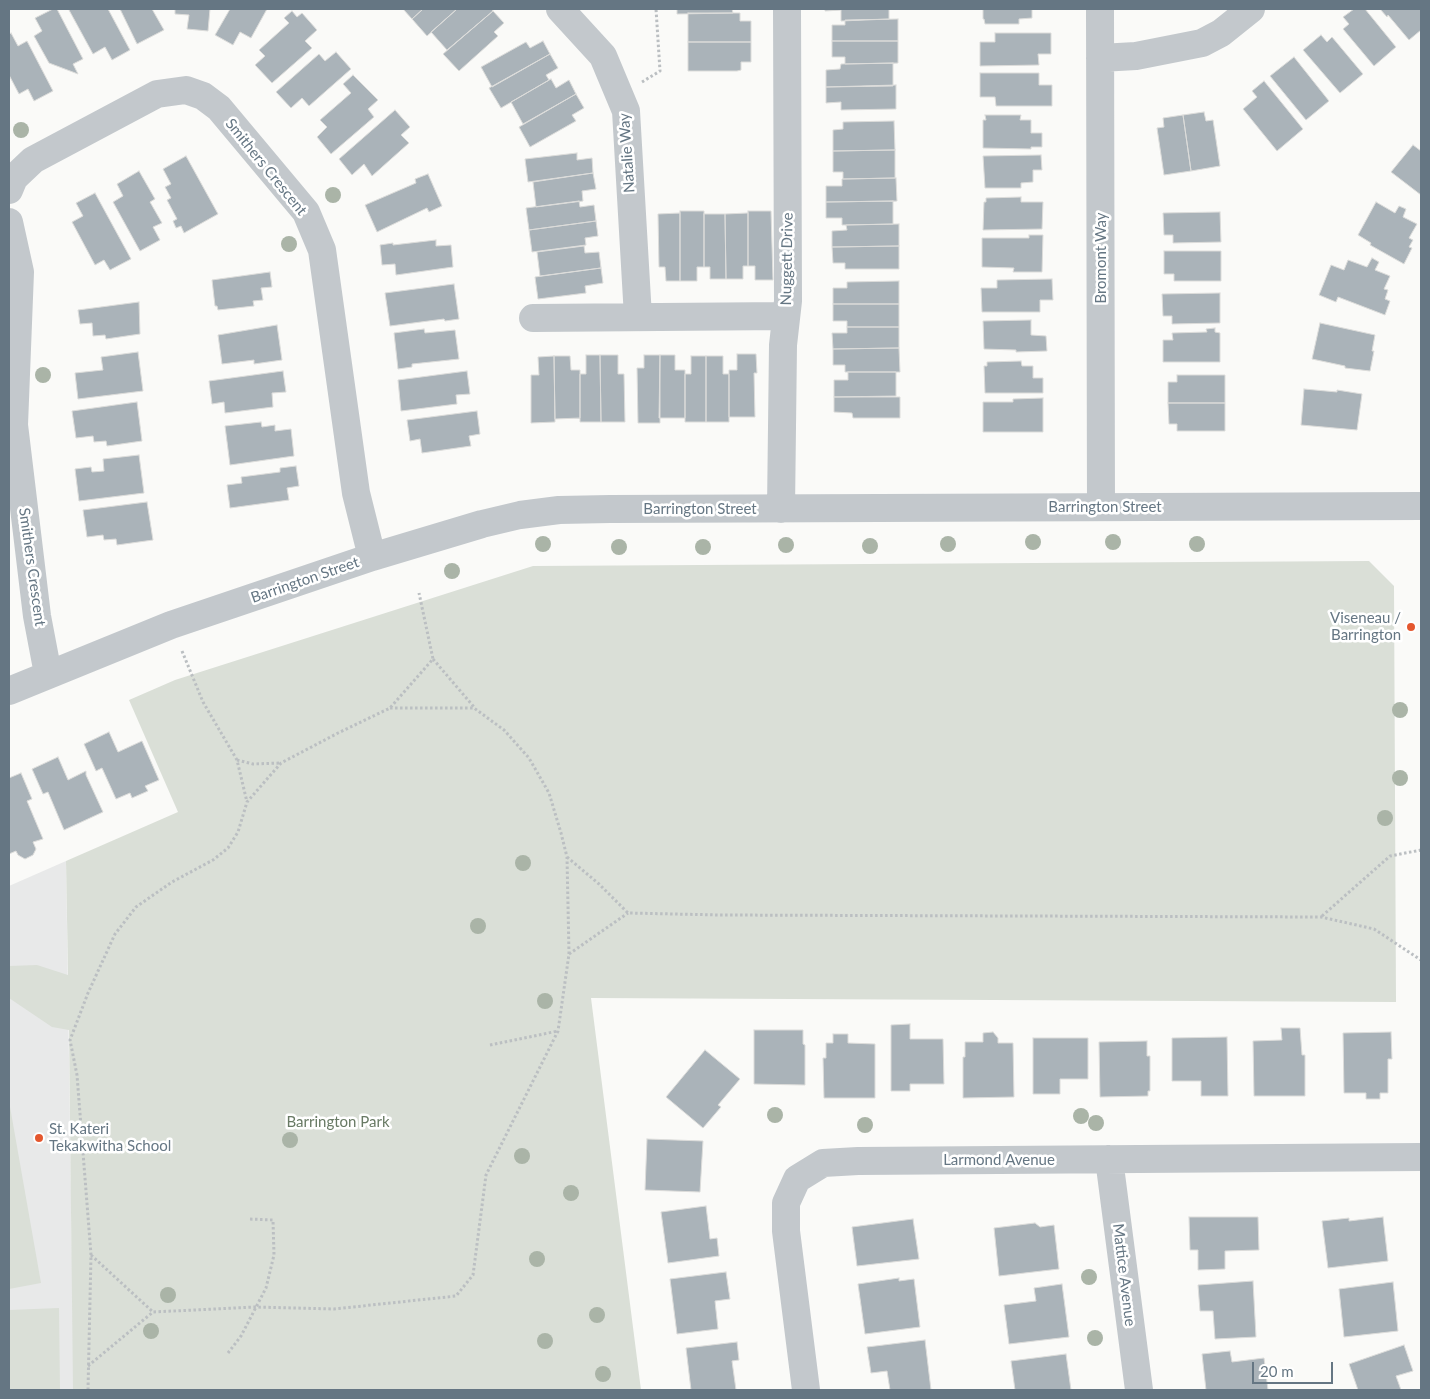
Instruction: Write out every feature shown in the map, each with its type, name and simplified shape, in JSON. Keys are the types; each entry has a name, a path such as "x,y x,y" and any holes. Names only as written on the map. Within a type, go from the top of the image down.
{"street":[{"name":"Natalie Way","path":"560,9 603,56 626,111 638,317"},
{"name":"Nuggett Drive","path":"781,509 783,345 788,301 787,9"},
{"name":"Bromont Way","path":"1100,9 1100,507"},
{"path":"1100,58 1136,56 1202,43 1221,33 1251,9"},
{"name":"Smithers Crescent","path":"9,190 14,178 33,160 157,94 186,90 203,96 219,108 306,212 322,250 356,493 372,557"},
{"name":"Smithers Crescent","path":"9,222 20,272 14,425 36,616 48,674"},
{"path":"533,318 786,316"},
{"name":"Barrington Street","path":"9,692 48,674 171,624 372,557 482,524 520,515 559,510 1421,506"},
{"name":"Larmond Avenue","path":"806,1390 786,1231 786,1203 797,1179 823,1163 1421,1156"},
{"name":"Mattice Avenue","path":"1109,1159 1139,1390"}],"path":[{"path":"620,95 660,71 656,9"},
{"path":"88,1366 153,1312 255,1307 334,1308 456,1296 473,1275 486,1175 558,1031 569,954 567,857 549,793 529,758 504,730 474,708 433,659 419,593"},
{"path":"171,624 203,702 237,760 246,802"},
{"path":"88,1390 91,1255 77,1075 70,1040 88,993 115,934 136,907 172,882 212,860 228,848 238,832 246,802 281,763 390,708 433,659"},
{"path":"390,708 474,708"},
{"path":"237,760 254,764 281,763"},
{"path":"1322,916 1390,856 1421,850"},
{"path":"567,857 599,884 628,913"},
{"path":"569,954 628,913 720,915 1322,916 1374,929 1421,960"},
{"path":"490,1045 558,1031"},
{"path":"228,1353 241,1336 266,1288 274,1255 273,1220 249,1220"},
{"path":"91,1255 153,1312"}],"shaded area":[{"name":"St. Kateri Tekakwitha School","path":"66,861 74,1390 9,1390 9,886"}],"green space":[{"name":"Barrington Park","path":"1369,561 1394,586 1396,1002 591,998 641,1390 73,1390 69,1030 52,1027 9,998 9,966 37,965 68,975 66,861 178,812 129,700 175,680 533,566"},
{"path":"9,1101 41,1283 9,1289"},
{"path":"59,1308 60,1390 9,1390 9,1310"}],"building":[{"path":"53,9 57,9 83,59 73,64 78,74 49,63 34,36 42,31 35,18"},
{"path":"108,9 130,50 112,60 105,47 93,54 69,10"},
{"path":"120,9 152,9 164,30 137,44"},
{"path":"175,9 210,9 208,31 187,29 189,15 175,14"},
{"path":"230,9 267,9 251,38 240,32 233,45 215,35"},
{"path":"403,9 423,9 412,19"},
{"path":"423,9 457,9 427,36 412,19"},
{"path":"457,9 491,9 493,11 447,50 431,32"},
{"path":"677,9 732,9 733,13 677,14"},
{"path":"825,9 889,9 889,19 841,21 841,10 825,11"},
{"path":"983,9 1032,9 1032,18 1019,19 1019,24 985,24"},
{"path":"1354,9 1365,9 1396,47 1374,66 1343,29 1349,24 1343,17"},
{"path":"1380,9 1419,9 1421,11 1421,30 1409,40 1388,15 1387,17"},
{"path":"292,11 297,17 302,13 317,30 305,41 312,48 272,83 255,65 265,56 259,50 289,23 284,18"},
{"path":"493,11 504,23 494,32 498,36 459,71 443,54"},
{"path":"688,13 740,13 740,21 751,21 751,42 688,42"},
{"path":"898,19 898,41 832,41 832,25 845,25 845,20"},
{"path":"11,33 18,46 27,41 53,91 34,101 28,89 19,94 9,75 9,35"},
{"path":"995,33 1051,33 1051,54 1038,54 1039,65 980,66 980,42 995,42"},
{"path":"1321,35 1327,42 1332,37 1363,74 1340,93 1303,50"},
{"path":"543,41 550,54 492,87 481,67 526,42 530,48"},
{"path":"832,41 898,41 898,63 845,64 845,57 832,57"},
{"path":"688,42 751,42 751,62 741,62 741,70 737,71 688,71"},
{"path":"336,52 351,69 309,106 302,98 291,108 276,92 319,54 325,61"},
{"path":"550,54 558,68 546,75 549,80 501,108 489,88"},
{"path":"1294,57 1329,101 1306,120 1270,76"},
{"path":"893,63 893,86 826,87 826,70 840,69 841,64"},
{"path":"980,73 1039,73 1039,85 1052,85 1052,106 996,106 995,97 980,97"},
{"path":"353,75 378,100 368,109 374,117 331,154 317,137 327,127 320,120 351,93 343,84"},
{"path":"551,79 556,88 569,80 576,94 523,124 511,102"},
{"path":"1264,81 1303,129 1277,151 1243,109 1257,97 1252,91"},
{"path":"896,85 896,109 841,110 841,102 826,103 826,87"},
{"path":"576,94 584,108 572,115 576,121 530,147 519,127"},
{"path":"395,110 410,127 401,135 409,143 372,176 364,164 352,175 339,159"},
{"path":"1204,112 1206,121 1213,120 1220,166 1191,171 1183,115"},
{"path":"985,115 1021,115 1020,120 1031,120 1031,133 1042,133 1042,147 1031,147 1031,149 983,148 983,120 986,120"},
{"path":"1183,115 1191,171 1164,175 1157,128 1164,127 1163,118"},
{"path":"894,121 895,150 833,151 833,130 843,129 843,122"},
{"path":"1413,145 1421,151 1421,195 1391,172"},
{"path":"895,150 895,178 843,179 843,172 833,172 833,151"},
{"path":"577,153 577,160 592,158 593,173 528,182 525,159"},
{"path":"1041,155 1042,170 1033,170 1033,182 1021,183 1021,188 985,188 983,156"},
{"path":"186,156 218,214 184,233 181,226 176,228 173,221 177,219 167,200 171,198 165,187 171,184 163,169"},
{"path":"139,171 155,199 150,202 162,223 153,227 160,240 140,251 113,202 123,196 117,184"},
{"path":"593,173 596,189 582,191 583,201 536,207 533,182"},
{"path":"428,174 442,206 429,212 427,208 377,232 365,205 416,183 415,179"},
{"path":"896,178 897,201 826,202 826,186 842,186 842,179"},
{"path":"95,193 131,259 110,270 104,260 95,265 72,222 83,216 76,203"},
{"path":"1021,197 1021,202 1043,202 1042,229 983,230 984,202 986,202 986,198"},
{"path":"579,201 580,207 594,205 596,221 529,230 526,208"},
{"path":"893,201 893,224 842,225 842,218 826,218 826,202"},
{"path":"1376,202 1395,213 1399,206 1406,209 1403,217 1417,224 1409,238 1413,240 1409,247 1412,248 1404,264 1370,245 1371,243 1358,235"},
{"path":"680,211 704,211 704,267 697,267 697,281 680,281"},
{"path":"748,211 771,211 773,280 755,280 755,266 748,266"},
{"path":"1220,212 1221,242 1173,243 1173,235 1164,235 1163,213"},
{"path":"680,213 680,281 666,281 665,267 659,267 658,214"},
{"path":"748,213 748,266 743,266 743,279 726,279 725,214"},
{"path":"704,214 725,214 726,279 710,279 710,267 704,267"},
{"path":"596,221 598,236 585,238 586,245 532,252 529,230"},
{"path":"899,224 899,246 832,247 832,231 847,230 846,225"},
{"path":"1029,235 1043,235 1042,272 1013,272 1014,268 982,267 982,238 1029,238"},
{"path":"436,240 436,246 451,245 453,267 396,275 395,264 382,265 380,245"},
{"path":"584,246 585,253 599,252 601,268 540,276 537,252"},
{"path":"899,246 899,269 845,269 845,263 833,263 832,247"},
{"path":"1164,251 1221,251 1221,281 1174,281 1174,274 1164,274"},
{"path":"1372,258 1379,262 1375,270 1390,276 1384,289 1388,290 1385,299 1390,301 1385,315 1338,297 1336,302 1319,295 1331,265 1344,270 1348,260 1367,267"},
{"path":"601,268 603,283 585,286 586,293 538,299 535,277"},
{"path":"270,272 272,287 261,288 263,300 253,301 254,306 218,310 217,306 215,306 212,280"},
{"path":"1052,279 1053,300 1040,300 1040,312 982,312 981,288 997,288 997,280"},
{"path":"899,281 899,304 833,304 833,288 847,288 847,282"},
{"path":"454,284 459,319 445,321 444,319 390,326 385,293"},
{"path":"1220,293 1220,323 1172,324 1172,316 1163,316 1162,294"},
{"path":"139,302 140,334 106,339 105,335 93,336 92,323 80,324 78,310"},
{"path":"833,304 899,304 899,327 847,327 847,321 833,321"},
{"path":"1031,320 1031,335 1046,336 1047,351 1016,352 1016,350 984,349 983,321"},
{"path":"1320,323 1375,335 1370,371 1345,368 1345,366 1312,359"},
{"path":"277,325 282,360 254,364 254,360 222,364 218,335"},
{"path":"847,327 899,327 899,348 833,349 832,333 847,333"},
{"path":"1215,328 1215,332 1220,333 1220,362 1163,362 1163,340 1173,340 1172,333 1207,332 1206,329"},
{"path":"424,329 425,333 455,330 459,359 412,364 412,367 398,369 394,333"},
{"path":"899,348 900,372 845,372 845,365 833,365 833,349"},
{"path":"138,352 143,391 78,399 75,373 103,370 101,357"},
{"path":"737,354 756,354 757,373 754,373 755,417 729,417 729,370 737,370"},
{"path":"586,355 600,355 601,422 580,422 580,374 586,374"},
{"path":"600,355 618,355 618,374 624,374 625,422 601,422"},
{"path":"644,355 660,355 660,423 638,423 637,368 644,368"},
{"path":"660,355 675,355 675,370 685,370 685,418 659,418"},
{"path":"554,356 570,356 571,370 580,370 580,418 555,419"},
{"path":"554,356 555,422 531,423 531,375 539,375 538,357"},
{"path":"691,356 706,356 706,422 685,422 685,374 691,374"},
{"path":"706,356 723,356 723,374 729,374 729,422 706,422"},
{"path":"1021,361 1022,366 1033,366 1033,378 1043,378 1043,393 985,393 984,366 987,366 987,362"},
{"path":"283,371 286,392 272,393 273,407 225,413 224,402 212,404 209,381"},
{"path":"467,371 470,394 456,395 457,404 401,411 398,380"},
{"path":"848,372 896,372 896,396 834,397 834,380 848,380"},
{"path":"1177,375 1225,375 1225,403 1168,403 1168,382 1177,382"},
{"path":"1304,389 1337,392 1337,390 1362,394 1357,430 1301,425"},
{"path":"834,397 900,397 900,418 853,418 852,413 834,412"},
{"path":"1043,398 1043,432 983,432 983,402 1013,402 1013,399"},
{"path":"137,402 142,441 107,446 106,441 94,442 93,436 76,438 72,411"},
{"path":"1168,403 1225,403 1225,431 1177,431 1177,424 1169,424"},
{"path":"477,411 480,434 469,436 471,446 422,453 420,439 410,441 407,420"},
{"path":"261,422 262,427 275,425 275,431 291,429 294,456 230,465 225,426"},
{"path":"139,455 144,493 79,501 75,469 91,467 92,472 104,471 103,459"},
{"path":"296,466 299,486 287,488 289,500 230,508 227,485 242,483 241,477 280,472 280,468"},
{"path":"147,502 153,540 117,545 116,539 104,540 103,535 87,537 83,510"},
{"path":"109,732 118,752 142,741 159,780 145,786 148,791 132,798 130,793 116,799 102,768 96,771 84,744"},
{"path":"58,757 68,780 86,771 86,775 103,812 64,830 48,792 43,794 32,769"},
{"path":"21,773 32,799 27,801 43,839 33,842 36,849 33,855 25,859 18,855 16,851 9,854 9,778"},
{"path":"910,1024 910,1039 943,1039 944,1084 910,1084 910,1091 891,1091 891,1025"},
{"path":"1281,1028 1300,1028 1302,1055 1305,1055 1305,1096 1254,1096 1253,1041 1282,1040"},
{"path":"754,1030 803,1030 805,1085 754,1084"},
{"path":"993,1032 998,1038 998,1043 1013,1043 1014,1097 963,1098 965,1042 983,1042 983,1033"},
{"path":"1391,1032 1392,1059 1388,1059 1388,1093 1380,1093 1380,1099 1366,1099 1366,1093 1344,1093 1343,1033"},
{"path":"833,1034 848,1034 848,1043 875,1044 875,1098 824,1098 823,1058 826,1058 826,1043 833,1043"},
{"path":"1227,1037 1228,1096 1201,1096 1201,1081 1172,1081 1172,1038"},
{"path":"1033,1038 1088,1038 1088,1079 1060,1079 1060,1094 1033,1094"},
{"path":"1147,1041 1147,1056 1150,1056 1150,1091 1148,1091 1148,1096 1100,1097 1099,1042"},
{"path":"705,1050 740,1079 718,1105 721,1107 703,1128 666,1097"},
{"path":"647,1139 703,1141 700,1192 645,1190"},
{"path":"706,1206 710,1239 717,1238 719,1256 668,1263 661,1212"},
{"path":"1189,1217 1258,1217 1259,1250 1225,1251 1225,1269 1198,1270 1198,1250 1190,1250"},
{"path":"1383,1217 1388,1261 1328,1268 1322,1221 1349,1218 1349,1221"},
{"path":"913,1219 919,1259 857,1266 852,1227"},
{"path":"1035,1223 1040,1227 1054,1225 1059,1269 999,1276 994,1228"},
{"path":"726,1272 730,1299 715,1301 718,1329 677,1334 670,1279"},
{"path":"899,1278 899,1281 914,1279 920,1327 865,1334 858,1284"},
{"path":"1253,1281 1256,1337 1215,1339 1213,1311 1200,1311 1198,1285"},
{"path":"1393,1282 1398,1331 1344,1337 1339,1289"},
{"path":"1062,1284 1069,1337 1009,1344 1004,1305 1036,1301 1034,1288"},
{"path":"925,1340 931,1390 890,1390 887,1371 871,1373 867,1347"},
{"path":"737,1342 739,1360 732,1361 736,1390 691,1390 686,1348"},
{"path":"1404,1345 1413,1371 1396,1376 1401,1390 1358,1390 1349,1364"},
{"path":"1230,1351 1232,1362 1264,1358 1268,1390 1206,1390 1202,1354"},
{"path":"1066,1354 1071,1390 1015,1390 1011,1361"}],"place":[{"name":"Viseneau / Barrington","path":"1411,627"},
{"name":"St. Kateri Tekakwitha School","path":"39,1138"}]}
